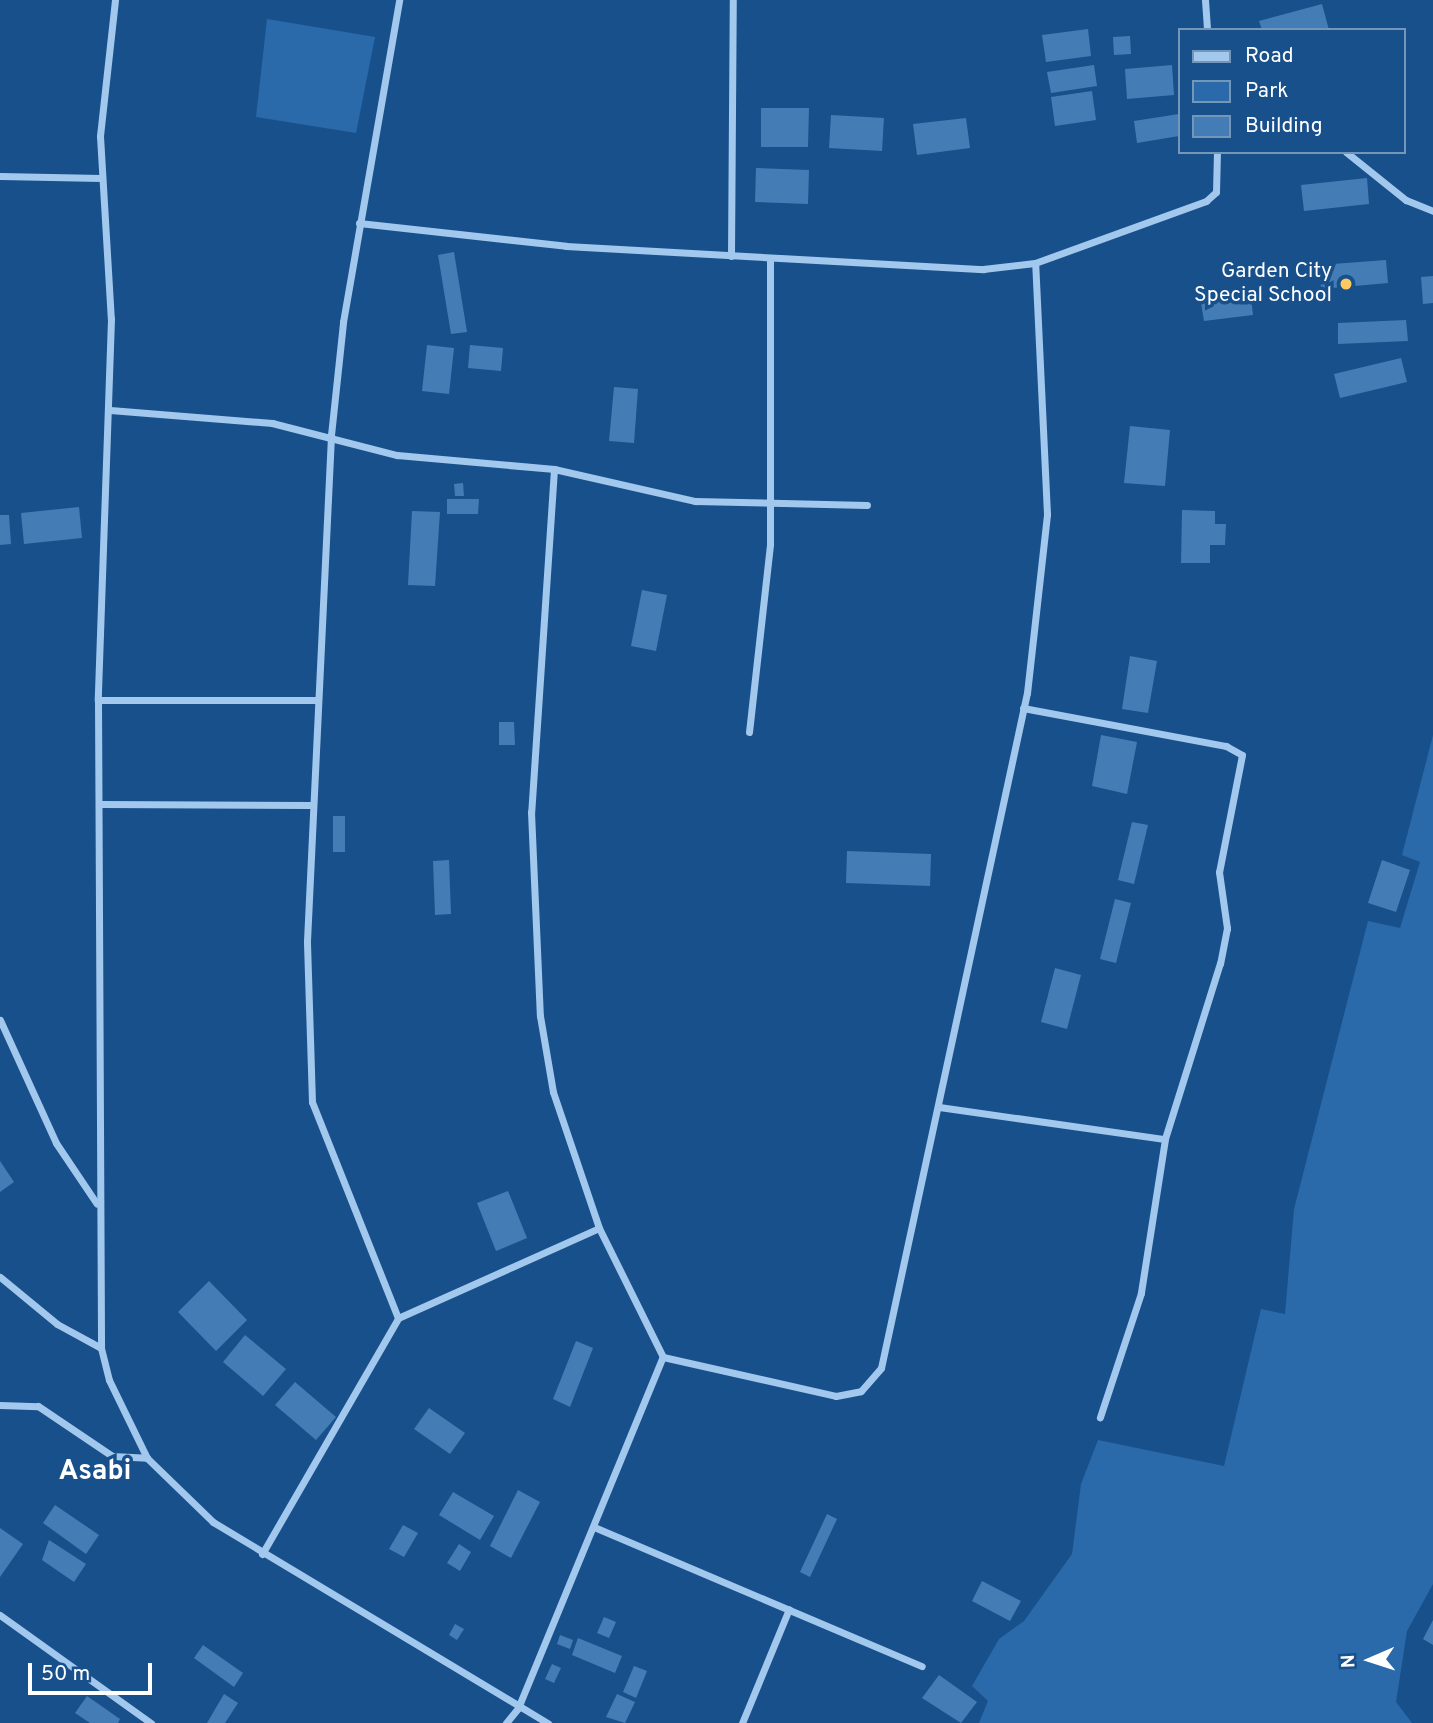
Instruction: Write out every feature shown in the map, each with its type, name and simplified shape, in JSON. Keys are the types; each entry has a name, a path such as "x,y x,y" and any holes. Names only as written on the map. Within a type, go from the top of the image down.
{"street":[{"path":"115,0 100,178 111,319 110,410 98,700 101,804 98,1204 101,1348 109,1380 147,1458 213,1522 518,1708 548,1723"},
{"path":"398,1318 312,1102 307,941 310,805 331,435 359,223 399,0"},
{"path":"732,256 733,0"},
{"path":"1205,0 1207,28"},
{"path":"359,223 468,237 771,260 925,269 1035,263 1206,201 1216,192 1217,154"},
{"path":"1348,154 1406,200 1433,211"},
{"path":"0,176 100,178"},
{"path":"749,732 772,499 771,260"},
{"path":"663,1357 836,1396 861,1391 873,1381 881,1368 939,1107 989,849 1023,708 1047,514 1035,263"},
{"path":"110,410 272,423 331,435 397,455 554,469 695,501 772,499 867,505"},
{"path":"506,1723 518,1708 663,1357 599,1228 553,1092 540,1016 531,812 554,469"},
{"path":"98,700 315,701"},
{"path":"1023,708 1226,746 1242,755 1219,872 1227,911 1223,951 1165,1139 1141,1293 1100,1417"},
{"path":"101,804 310,805"},
{"path":"0,1020 55,1143 98,1204"},
{"path":"939,1107 1165,1139"},
{"path":"262,1554 398,1318 599,1228"},
{"path":"0,1277 57,1324 101,1348"},
{"path":"0,1405 38,1405 112,1456 147,1458"},
{"path":"594,1527 922,1666"},
{"path":"741,1723 789,1609"},
{"path":"0,1615 150,1723"}],"green space":[{"path":"267,19 375,37 356,133 256,117"},
{"path":"1433,735 1433,1584 1407,1631 1396,1702 1412,1723 979,1723 988,1701 972,1686 999,1639 1024,1621 1072,1554 1081,1484 1098,1440 1224,1466 1261,1309 1285,1314 1294,1209 1368,921 1400,928 1420,862 1402,855"}],"building":[{"path":"1322,4 1328,28 1261,28 1259,21"},
{"path":"1088,29 1091,56 1046,62 1042,35"},
{"path":"1130,36 1131,54 1114,55 1113,37"},
{"path":"1094,65 1097,86 1051,93 1047,72"},
{"path":"1172,65 1174,95 1127,99 1125,69"},
{"path":"1092,91 1096,120 1055,126 1051,97"},
{"path":"761,108 809,108 808,147 761,147"},
{"path":"1178,114 1178,136 1137,143 1134,121"},
{"path":"831,115 884,118 882,151 829,148"},
{"path":"966,118 970,148 917,155 913,124"},
{"path":"756,168 809,170 808,204 755,202"},
{"path":"1367,178 1369,204 1304,211 1301,185"},
{"path":"454,252 467,332 451,334 438,255"},
{"path":"1386,260 1388,283 1321,289 1319,265"},
{"path":"1433,276 1433,303 1423,304 1421,277"},
{"path":"1250,290 1253,315 1204,321 1200,297"},
{"path":"1406,320 1408,341 1338,344 1338,323"},
{"path":"427,345 454,348 449,394 422,391"},
{"path":"470,345 503,348 501,371 468,368"},
{"path":"1401,358 1407,382 1340,398 1334,374"},
{"path":"614,387 638,389 634,443 609,441"},
{"path":"1130,426 1170,430 1165,486 1124,483"},
{"path":"463,483 464,496 455,496 454,484"},
{"path":"447,499 479,499 478,514 447,514"},
{"path":"79,507 82,538 24,544 21,513"},
{"path":"1182,510 1215,511 1215,524 1226,524 1225,545 1210,545 1210,563 1181,563"},
{"path":"412,511 440,512 435,586 408,585"},
{"path":"0,515 9,515 11,544 0,545"},
{"path":"642,590 667,595 656,651 631,646"},
{"path":"1130,656 1157,661 1148,713 1122,709"},
{"path":"499,722 514,722 515,745 499,745"},
{"path":"1101,735 1137,742 1127,794 1092,786"},
{"path":"333,816 345,816 345,852 333,852"},
{"path":"1132,822 1148,825 1134,884 1118,880"},
{"path":"847,851 931,854 930,886 846,883"},
{"path":"449,860 451,914 435,915 433,861"},
{"path":"1382,860 1410,870 1396,912 1368,903"},
{"path":"1115,899 1131,903 1116,963 1100,959"},
{"path":"1055,968 1081,975 1067,1029 1041,1022"},
{"path":"0,1161 14,1182 0,1192"},
{"path":"508,1191 527,1238 496,1251 477,1203"},
{"path":"209,1281 247,1320 216,1351 178,1312"},
{"path":"245,1335 286,1369 263,1396 223,1362"},
{"path":"576,1341 593,1348 570,1407 553,1399"},
{"path":"295,1382 336,1417 316,1440 275,1405"},
{"path":"429,1408 465,1433 450,1454 414,1429"},
{"path":"518,1490 540,1502 511,1558 490,1546"},
{"path":"453,1492 494,1516 480,1540 439,1515"},
{"path":"55,1505 99,1535 86,1554 43,1523"},
{"path":"827,1514 837,1519 810,1577 800,1572"},
{"path":"403,1525 418,1533 404,1557 389,1549"},
{"path":"0,1528 23,1544 0,1577"},
{"path":"49,1540 86,1564 74,1582 42,1560"},
{"path":"459,1544 471,1552 460,1571 447,1563"},
{"path":"982,1581 1021,1601 1010,1621 972,1601"},
{"path":"604,1617 616,1622 609,1638 597,1633"},
{"path":"1433,1620 1433,1645 1423,1639"},
{"path":"455,1624 464,1629 457,1640 449,1635"},
{"path":"560,1635 573,1640 570,1649 557,1644"},
{"path":"578,1638 622,1656 615,1673 572,1655"},
{"path":"203,1645 243,1673 234,1687 194,1658"},
{"path":"552,1664 561,1668 554,1683 545,1679"},
{"path":"634,1666 647,1671 636,1698 623,1692"},
{"path":"939,1675 977,1702 961,1723 922,1698"},
{"path":"224,1694 238,1703 225,1723 207,1723"},
{"path":"617,1694 635,1702 625,1723 606,1717"},
{"path":"87,1696 120,1719 118,1723 90,1723 75,1713"}],"place":[{"name":"Garden City Special School","path":"1346,284"}],"district":[{"name":"Asabi","path":"95,1472"}]}
